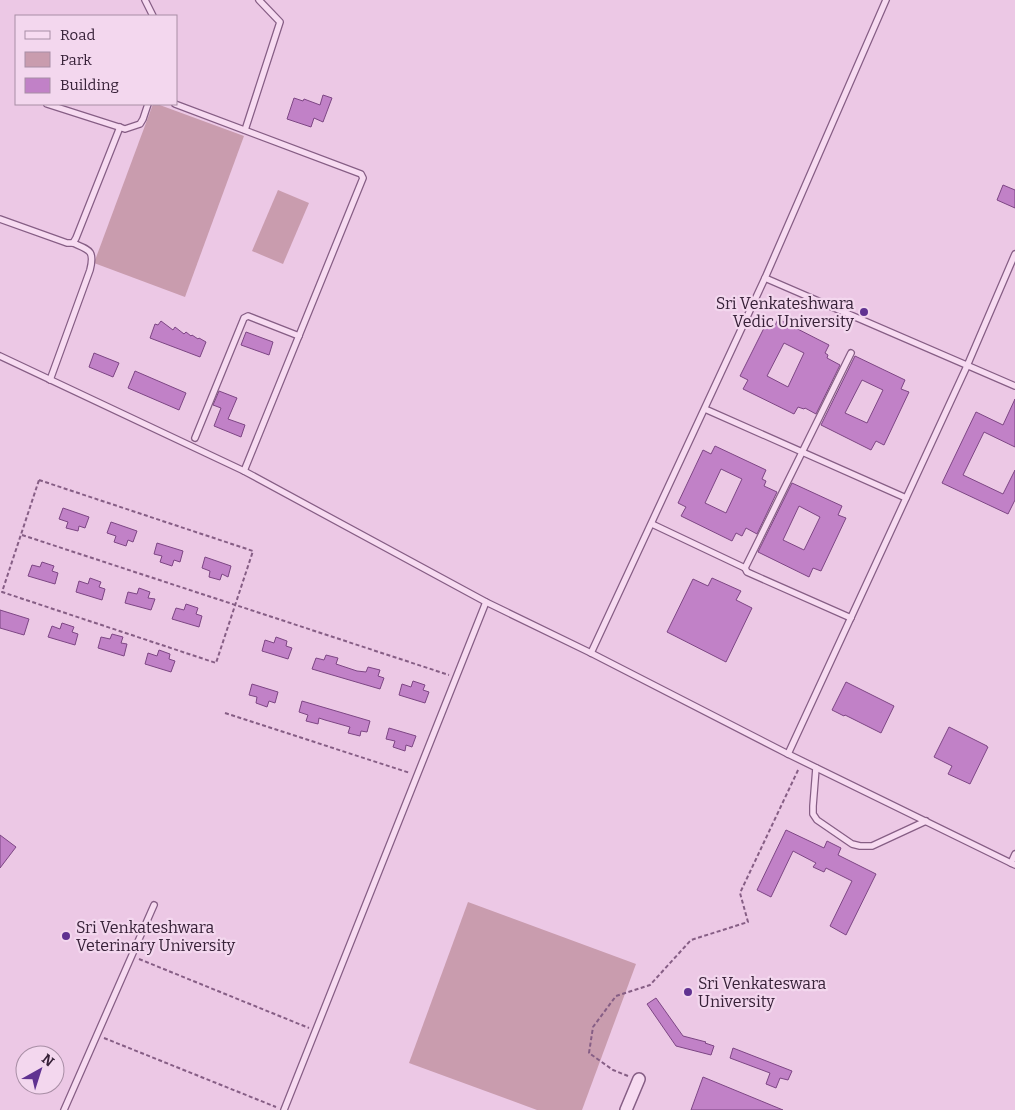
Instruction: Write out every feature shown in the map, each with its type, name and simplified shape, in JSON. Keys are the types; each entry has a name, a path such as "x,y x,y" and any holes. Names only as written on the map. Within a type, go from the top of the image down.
{"street":[{"path":"626,1110 638,1079"}],"lane":[{"path":"145,0 152,15"},
{"path":"245,130 280,22 259,0"},
{"path":"591,653 765,278 886,0"},
{"path":"50,105 126,129 140,124 148,105"},
{"path":"178,105 361,174 363,178 244,471"},
{"path":"73,242 120,127"},
{"path":"0,219 67,243 73,242 92,254 93,259 90,270 50,380"},
{"path":"788,754 967,366 1015,254"},
{"path":"765,278 1015,386"},
{"path":"195,438 244,318 248,316 298,336"},
{"path":"745,568 851,353"},
{"path":"0,356 244,471 486,602 591,653 816,768 1013,864 1015,854"},
{"path":"705,409 906,498"},
{"path":"652,524 745,568 747,572 851,618"},
{"path":"283,1110 486,602"},
{"path":"816,768 814,814 817,820 852,844 872,846 926,821"},
{"path":"64,1110 154,905"}],"path":[{"path":"38,480 253,551 216,663 2,592 21,535 38,480"},
{"path":"21,535 456,678"},
{"path":"225,713 417,776"},
{"path":"638,1079 613,1070 589,1053 593,1027 616,996 650,985 691,940 748,922 740,894 802,761"},
{"path":"132,956 316,1030"},
{"path":"97,1035 283,1110"}],"green space":[{"path":"153,105 160,105 244,136 185,297 94,263"},
{"path":"278,190 309,203 283,264 252,251"},
{"path":"468,902 636,964 582,1110 537,1110 409,1063"}],"building":[{"path":"323,95 332,98 323,122 314,118 311,127 287,119 294,98 303,101 304,99 320,105"},
{"path":"1003,185 1015,190 1015,208 997,200"},
{"path":"778,319 829,345 825,353 828,355 827,358 840,365 816,414 805,408 798,407 794,414 743,389 748,380 740,376 766,324 774,328","holes":["784,343 804,353 788,387 767,376"]},
{"path":"161,321 173,330 175,327 184,334 186,332 206,342 200,357 150,338 155,324 158,325"},
{"path":"246,332 273,342 269,355 241,345"},
{"path":"94,353 119,363 113,377 89,367"},
{"path":"855,356 905,380 901,389 909,392 884,445 876,441 871,450 821,425","holes":["862,380 883,390 867,423 845,413"]},
{"path":"135,371 186,393 179,410 128,388"},
{"path":"219,391 237,398 228,419 245,425 241,437 214,426 221,408 213,405"},
{"path":"1015,399 1015,447 984,432 963,475 1003,494 1015,470 1015,500 1008,514 942,483 976,412 1003,425"},
{"path":"715,446 766,470 762,479 766,481 764,486 777,492 757,534 746,528 742,536 736,533 732,541 681,516 686,507 678,503 703,450 711,454","holes":["721,469 742,479 726,513 705,503"]},
{"path":"792,483 842,506 838,515 846,518 821,571 813,568 809,577 758,552","holes":["799,506 820,517 804,550 783,540"]},
{"path":"63,508 89,517 85,528 79,526 78,531 66,528 68,522 59,519"},
{"path":"111,522 137,531 133,542 128,540 126,546 114,542 116,536 107,533"},
{"path":"157,543 183,551 180,562 174,560 172,566 160,562 162,556 154,554"},
{"path":"205,557 231,566 228,577 222,574 220,580 209,577 210,571 202,568"},
{"path":"42,562 54,566 52,571 58,573 55,584 28,576 32,565 40,567"},
{"path":"90,578 101,582 99,587 105,589 102,600 76,592 79,581 88,584"},
{"path":"712,578 741,591 736,600 752,608 726,662 667,632 693,579 708,586"},
{"path":"139,588 150,592 148,598 155,599 151,610 125,603 128,592 137,594"},
{"path":"186,604 198,608 196,614 202,616 199,627 172,619 176,608 184,610"},
{"path":"0,610 29,619 24,635 0,628"},
{"path":"62,623 74,627 72,632 78,634 75,645 48,637 52,626 60,629"},
{"path":"112,634 123,637 121,643 127,644 124,656 98,648 101,637 110,639"},
{"path":"276,637 287,641 286,646 292,648 288,659 262,651 265,640 274,643"},
{"path":"159,650 170,654 169,659 175,661 171,672 145,664 148,653 157,656"},
{"path":"326,655 338,658 336,664 357,671 366,672 368,667 380,670 378,676 384,678 380,689 312,669 316,658 324,660"},
{"path":"413,681 425,685 423,690 429,692 425,703 399,695 402,684 411,687"},
{"path":"846,682 894,706 881,733 832,710"},
{"path":"252,684 278,692 275,703 269,701 267,707 256,703 257,697 249,695"},
{"path":"302,701 370,721 367,732 361,731 360,736 348,733 350,727 319,718 318,724 306,721 308,715 299,712"},
{"path":"949,727 988,747 970,784 948,774 952,766 934,757"},
{"path":"389,728 416,736 412,747 406,745 405,751 393,747 395,741 386,739"},
{"path":"786,830 824,848 827,841 841,848 838,855 876,874 846,935 830,926 852,881 826,868 824,872 813,867 816,863 793,851 771,897 757,890"},
{"path":"0,835 16,847 0,868"},
{"path":"656,998 683,1036 714,1046 711,1055 676,1046 647,1004"},
{"path":"733,1048 792,1071 788,1080 780,1078 776,1088 766,1084 770,1073 730,1058"},
{"path":"703,1077 783,1110 691,1110"}],"place":[{"name":"Sri Venkateshwara Vedic University","path":"864,312"},
{"name":"Sri Venkateshwara Veterinary University","path":"66,936"},
{"name":"Sri Venkateswara University","path":"688,992"}]}
